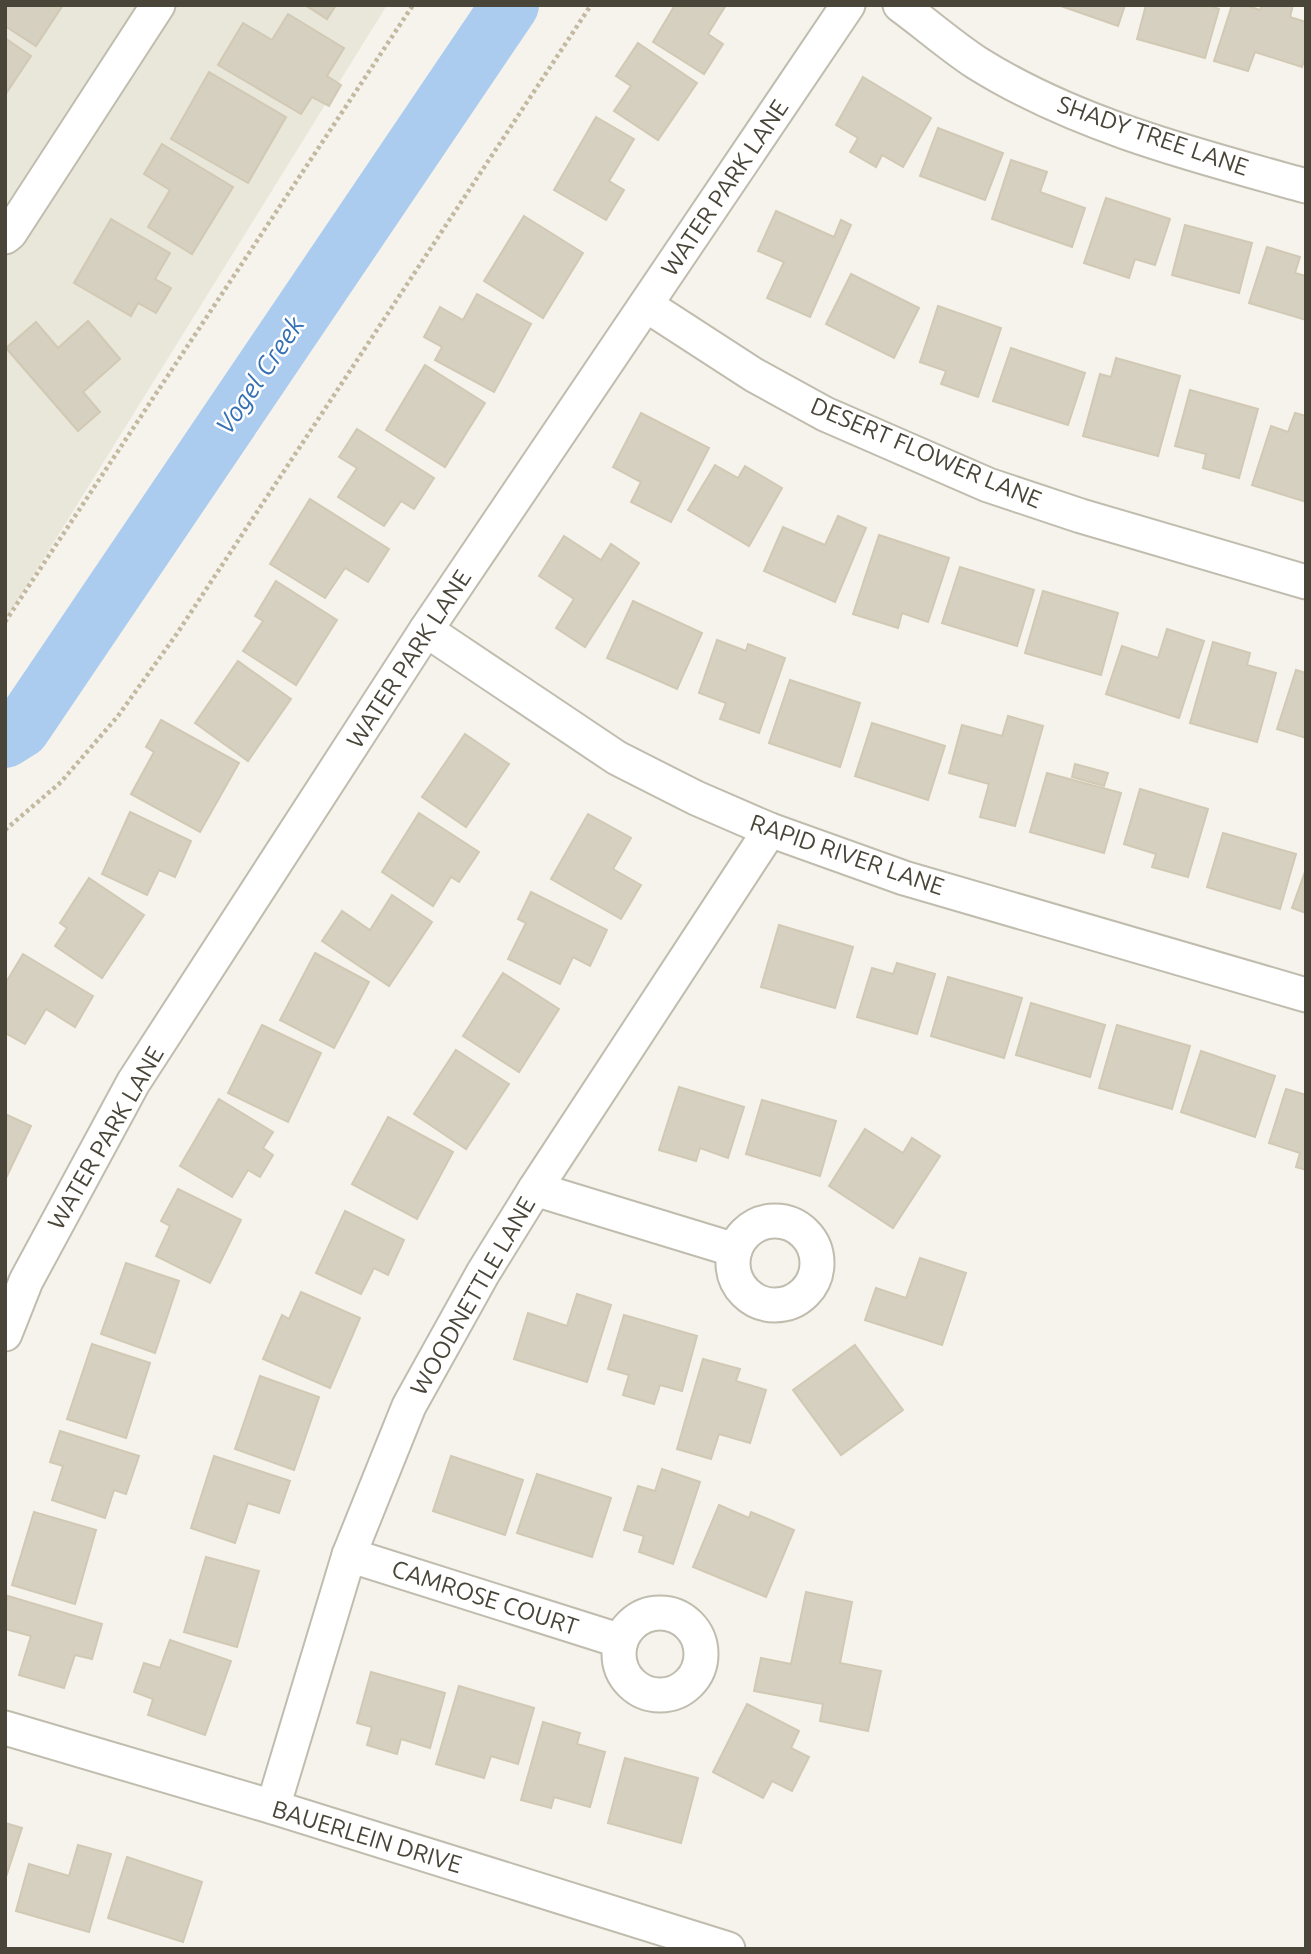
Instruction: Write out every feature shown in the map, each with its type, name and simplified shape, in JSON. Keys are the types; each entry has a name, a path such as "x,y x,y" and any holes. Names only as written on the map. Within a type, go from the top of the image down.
{"street":[{"path":"5,237 158,5"},
{"name":"WATER PARK LANE","path":"5,1334 16,1276 133,1083 426,630 848,5"},
{"name":"SHADY TREE LANE","path":"901,5 977,63 1045,98 1130,133 1198,156 1306,186"},
{"name":"DESERT FLOWER LANE","path":"646,305 754,374 825,414 965,475 1081,516 1306,582"},
{"name":"RAPID RIVER LANE","path":"426,630 617,758 696,798 770,830 904,878 1306,995"},
{"name":"WOODNETTLE LANE","path":"273,1807 349,1555 409,1406 483,1273 535,1189 770,830"},
{"path":"535,1189 735,1250"},
{"name":"CAMROSE COURT","path":"349,1555 621,1641"},
{"name":"BAUERLEIN DRIVE","path":"5,1728 273,1807 728,1949"}],"path":[{"path":"5,621 413,5"},
{"path":"5,830 61,782 118,716 176,635 591,5"}],"shaded area":[{"path":"5,5 387,5 5,621"}],"building":[{"path":"5,5 63,5 36,46 5,26"},
{"path":"305,5 336,5 327,19"},
{"path":"675,5 726,5 708,34 723,44 704,74 653,42"},
{"path":"1058,5 1125,5 1118,26"},
{"path":"1146,5 1207,5 1219,9 1205,58 1137,39"},
{"path":"1232,5 1245,5 1260,10 1262,5 1293,5 1290,17 1306,22 1306,55 1302,67 1255,52 1248,71 1214,61"},
{"path":"288,14 344,48 327,76 341,85 329,106 312,97 301,114 218,65 243,23 272,40"},
{"path":"5,38 31,56 5,95"},
{"path":"638,43 697,83 658,140 614,111 631,86 616,76"},
{"path":"209,72 286,117 248,183 171,139"},
{"path":"863,77 931,118 903,167 882,155 876,167 850,152 858,138 836,125"},
{"path":"596,117 634,139 609,181 624,190 606,220 554,190"},
{"path":"938,128 1003,153 985,200 920,176"},
{"path":"162,144 233,187 192,254 148,227 170,190 144,174"},
{"path":"1011,160 1047,172 1040,192 1085,208 1072,247 992,219"},
{"path":"1106,198 1170,219 1155,265 1135,259 1129,278 1084,263"},
{"path":"776,211 834,237 841,220 851,225 810,317 767,298 784,262 758,251"},
{"path":"524,216 583,253 543,318 484,281"},
{"path":"111,219 170,253 155,279 171,288 156,313 138,303 131,316 74,283"},
{"path":"1185,225 1252,243 1239,293 1172,275"},
{"path":"1267,247 1300,257 1295,273 1306,276 1306,320 1249,303"},
{"path":"851,274 919,308 894,358 826,324"},
{"path":"477,294 531,324 494,392 435,360 442,347 424,337 440,307 463,320"},
{"path":"938,306 1001,328 978,397 941,384 946,371 920,362"},
{"path":"88,321 120,359 83,392 100,412 78,431 6,348 36,322 58,348"},
{"path":"1011,348 1085,373 1068,425 993,401"},
{"path":"1116,358 1180,376 1158,456 1083,436 1100,374 1111,377"},
{"path":"425,365 485,403 445,467 386,430"},
{"path":"1190,390 1258,409 1239,478 1203,468 1206,454 1175,446"},
{"path":"641,413 709,448 671,522 631,502 641,482 613,467"},
{"path":"1295,413 1306,416 1306,502 1252,485 1271,426 1288,432"},
{"path":"357,429 434,478 414,509 401,501 384,526 338,497 357,468 339,457"},
{"path":"715,465 738,478 745,466 782,488 749,546 688,510"},
{"path":"310,499 389,549 368,582 345,568 325,598 270,564"},
{"path":"838,516 866,528 835,602 764,571 783,527 825,545"},
{"path":"879,535 949,558 928,622 902,613 898,628 853,614"},
{"path":"564,536 601,560 611,544 639,563 585,647 556,628 574,599 539,576"},
{"path":"960,567 1034,590 1017,646 942,623"},
{"path":"276,581 337,620 296,685 243,651 263,621 255,616"},
{"path":"1043,591 1118,613 1101,675 1025,653"},
{"path":"633,601 702,633 677,689 607,658"},
{"path":"1167,629 1204,641 1179,718 1106,694 1122,646 1158,658"},
{"path":"717,640 746,651 748,644 785,658 759,733 720,719 726,703 699,693"},
{"path":"1213,642 1250,653 1247,665 1276,673 1257,742 1190,723"},
{"path":"238,661 291,699 248,761 195,723"},
{"path":"1296,670 1306,673 1306,738 1277,729"},
{"path":"790,680 860,703 840,767 769,743"},
{"path":"1008,716 1043,726 1015,826 980,817 989,784 949,773 962,725 1002,736"},
{"path":"161,720 239,763 200,832 131,794 154,752 146,747"},
{"path":"872,723 945,746 928,800 855,776"},
{"path":"465,734 509,764 466,827 422,797"},
{"path":"1075,764 1108,773 1104,786 1072,777"},
{"path":"1047,773 1121,793 1104,853 1030,832"},
{"path":"1140,789 1208,809 1188,877 1152,867 1156,854 1124,844"},
{"path":"130,812 191,841 175,877 159,870 147,895 102,874"},
{"path":"419,813 479,852 459,882 451,877 433,906 382,872"},
{"path":"588,814 631,838 613,869 641,885 621,919 551,879"},
{"path":"1223,833 1296,854 1280,909 1207,887"},
{"path":"1306,869 1306,913 1292,908"},
{"path":"89,878 144,915 102,978 55,946 67,928 60,923"},
{"path":"531,892 607,930 590,966 573,957 560,984 508,959 526,923 518,919"},
{"path":"392,895 432,922 389,986 322,941 342,911 370,930"},
{"path":"779,925 853,947 835,1008 761,987"},
{"path":"315,953 369,982 334,1048 280,1020"},
{"path":"23,954 93,996 75,1027 46,1009 25,1044 5,1033 5,984"},
{"path":"897,963 935,974 917,1034 857,1017 872,968 893,974"},
{"path":"503,973 559,1009 519,1072 463,1036"},
{"path":"948,977 1022,998 1004,1058 931,1036"},
{"path":"1031,1003 1105,1025 1090,1077 1016,1055"},
{"path":"262,1025 321,1053 288,1122 228,1093"},
{"path":"1117,1025 1190,1046 1172,1109 1099,1088"},
{"path":"456,1050 509,1084 466,1149 414,1114"},
{"path":"1201,1051 1275,1076 1255,1137 1181,1112"},
{"path":"679,1087 744,1107 728,1158 700,1148 696,1161 659,1150"},
{"path":"1286,1089 1306,1095 1306,1170 1296,1167 1300,1153 1269,1143"},
{"path":"219,1099 273,1132 263,1148 273,1155 260,1177 248,1170 232,1197 180,1166"},
{"path":"762,1100 836,1121 820,1176 746,1154"},
{"path":"5,1114 31,1126 5,1180"},
{"path":"388,1117 453,1152 417,1219 352,1184"},
{"path":"865,1129 903,1153 912,1138 940,1156 893,1228 829,1186"},
{"path":"178,1189 241,1220 210,1283 156,1256 170,1226 161,1221"},
{"path":"345,1211 404,1240 388,1275 374,1268 361,1294 316,1273"},
{"path":"920,1258 966,1273 942,1345 865,1320 876,1288 906,1298"},
{"path":"126,1263 179,1281 155,1353 101,1334"},
{"path":"301,1292 360,1318 330,1388 263,1359 282,1315 289,1319"},
{"path":"577,1294 611,1305 587,1382 514,1359 528,1313 567,1326"},
{"path":"624,1315 697,1336 682,1391 660,1385 654,1404 623,1395 629,1375 608,1369"},
{"path":"92,1344 150,1363 126,1438 67,1419"},
{"path":"855,1345 903,1410 841,1455 793,1390"},
{"path":"703,1359 740,1369 736,1381 766,1390 750,1443 719,1434 711,1459 677,1449"},
{"path":"260,1376 319,1397 294,1470 235,1449"},
{"path":"60,1431 139,1456 126,1494 114,1490 105,1518 52,1500 63,1466 50,1462"},
{"path":"214,1456 290,1481 279,1513 248,1503 235,1543 191,1528"},
{"path":"451,1456 523,1480 505,1535 433,1511"},
{"path":"662,1469 700,1482 673,1564 639,1552 644,1536 624,1530 638,1486 655,1491"},
{"path":"537,1474 611,1498 592,1557 517,1533"},
{"path":"719,1505 749,1518 751,1512 794,1530 766,1597 693,1567"},
{"path":"34,1512 96,1530 75,1604 12,1585"},
{"path":"206,1557 259,1571 237,1647 184,1632"},
{"path":"806,1592 852,1602 840,1663 881,1671 868,1731 820,1721 823,1704 754,1691 761,1658 791,1664"},
{"path":"8,1596 102,1624 92,1659 75,1655 64,1688 19,1675 31,1636 5,1629 5,1605"},
{"path":"170,1640 231,1661 205,1735 148,1715 153,1699 134,1692 144,1663 160,1668"},
{"path":"371,1672 445,1693 430,1748 401,1739 397,1754 367,1745 372,1727 357,1723"},
{"path":"459,1686 534,1708 518,1764 491,1756 484,1778 436,1764"},
{"path":"747,1704 799,1731 791,1748 809,1757 792,1791 772,1781 763,1798 713,1772"},
{"path":"543,1722 580,1733 577,1744 605,1752 590,1807 554,1797 551,1808 521,1800"},
{"path":"625,1758 698,1778 681,1843 608,1823"},
{"path":"5,1823 22,1828 5,1880"},
{"path":"78,1845 111,1854 89,1932 16,1911 29,1864 69,1876"},
{"path":"127,1857 202,1882 183,1942 108,1918"}],"waterway":[{"name":"Vogel Creek","path":"5,739 21,729 510,5"}]}
